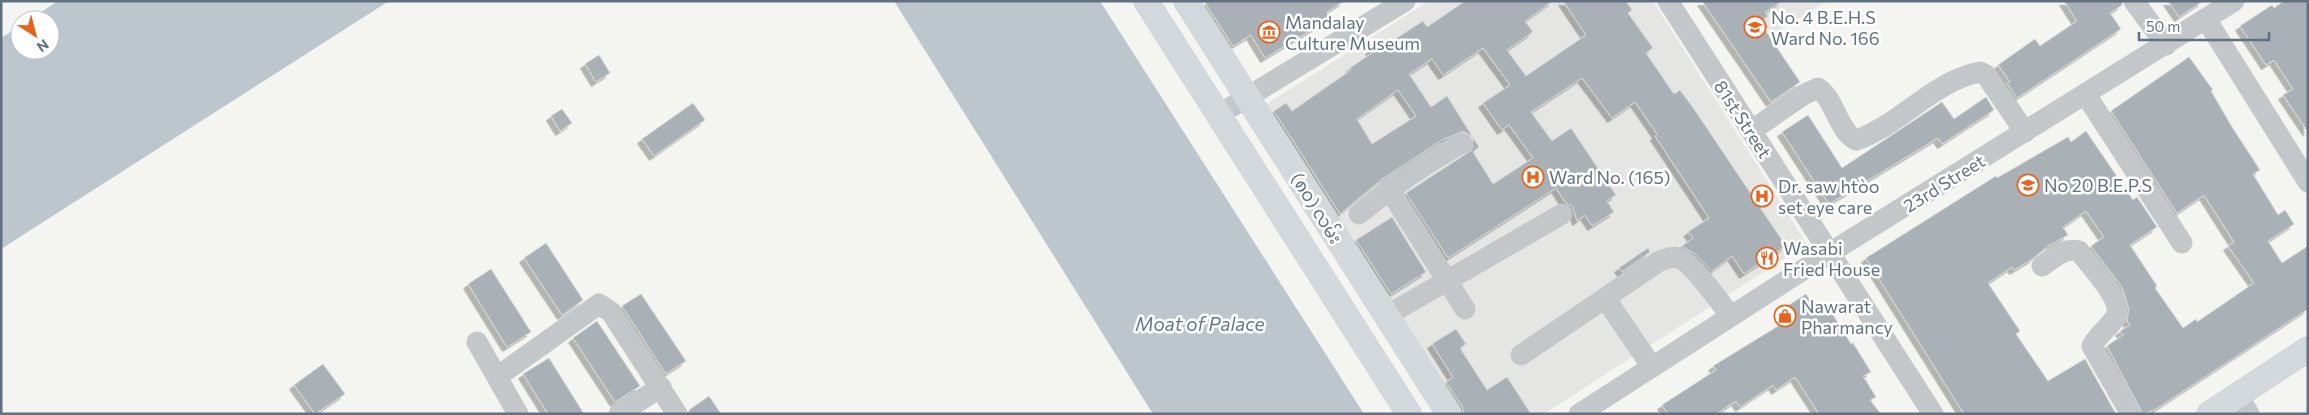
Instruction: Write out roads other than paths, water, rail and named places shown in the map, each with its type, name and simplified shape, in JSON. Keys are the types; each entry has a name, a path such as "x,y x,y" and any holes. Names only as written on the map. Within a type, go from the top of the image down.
{"main road":[{"name":"(၈၀) လမ်း","path":"1146,1 1409,414"},
{"name":"(၈၀) လမ်း","path":"1186,1 1449,414"},
{"path":"2209,414 2243,404 2308,349"}],"street":[{"path":"1218,116 1405,1"},
{"name":"81st Street","path":"1668,1 1750,131 1831,252 1933,414"},
{"path":"2134,1 2166,45"},
{"name":"23rd Street","path":"1579,414 1831,252 2234,1"},
{"path":"2206,19 2308,182"},
{"path":"1750,131 1803,95 1818,88 1826,94 1849,134 1856,140 1916,105 1944,86 1968,74 1980,72 1986,76 2025,132"},
{"path":"2086,94 2182,243"},
{"path":"1359,214 1389,189 1424,164 1462,143"},
{"path":"1389,189 1465,309"},
{"path":"1386,316 1562,214"},
{"path":"2042,266 2062,252 2071,249 2079,251 2113,295 2118,305 2118,312 2092,346 2131,414"},
{"path":"1521,355 1658,262 1672,257 1681,258 1693,270 1731,316"},
{"path":"1605,298 1652,367"},
{"path":"497,377 599,304 611,312 677,414"},
{"path":"477,342 518,414"},
{"path":"619,414 661,387"}],"water":[{"path":"58,1 389,1 1,249 1,38 10,32 10,60 60,60 60,10 44,10"},
{"name":"Moat of Palace","path":"894,1 1100,1 1364,414 1153,414"}],"place":[{"name":"No. 4 B.E.H.S Ward No. 166","path":"1755,27"},
{"name":"Mandalay Culture Museum","path":"1269,32"},
{"name":"Ward No. (165)","path":"1533,177"},
{"name":"No 20 B.E.P.S","path":"2028,185"},
{"name":"Dr. saw htòo set eye care","path":"1762,196"},
{"name":"Wasabi Fried House","path":"1767,258"},
{"name":"Nawarat Pharmancy","path":"1785,316"}]}
